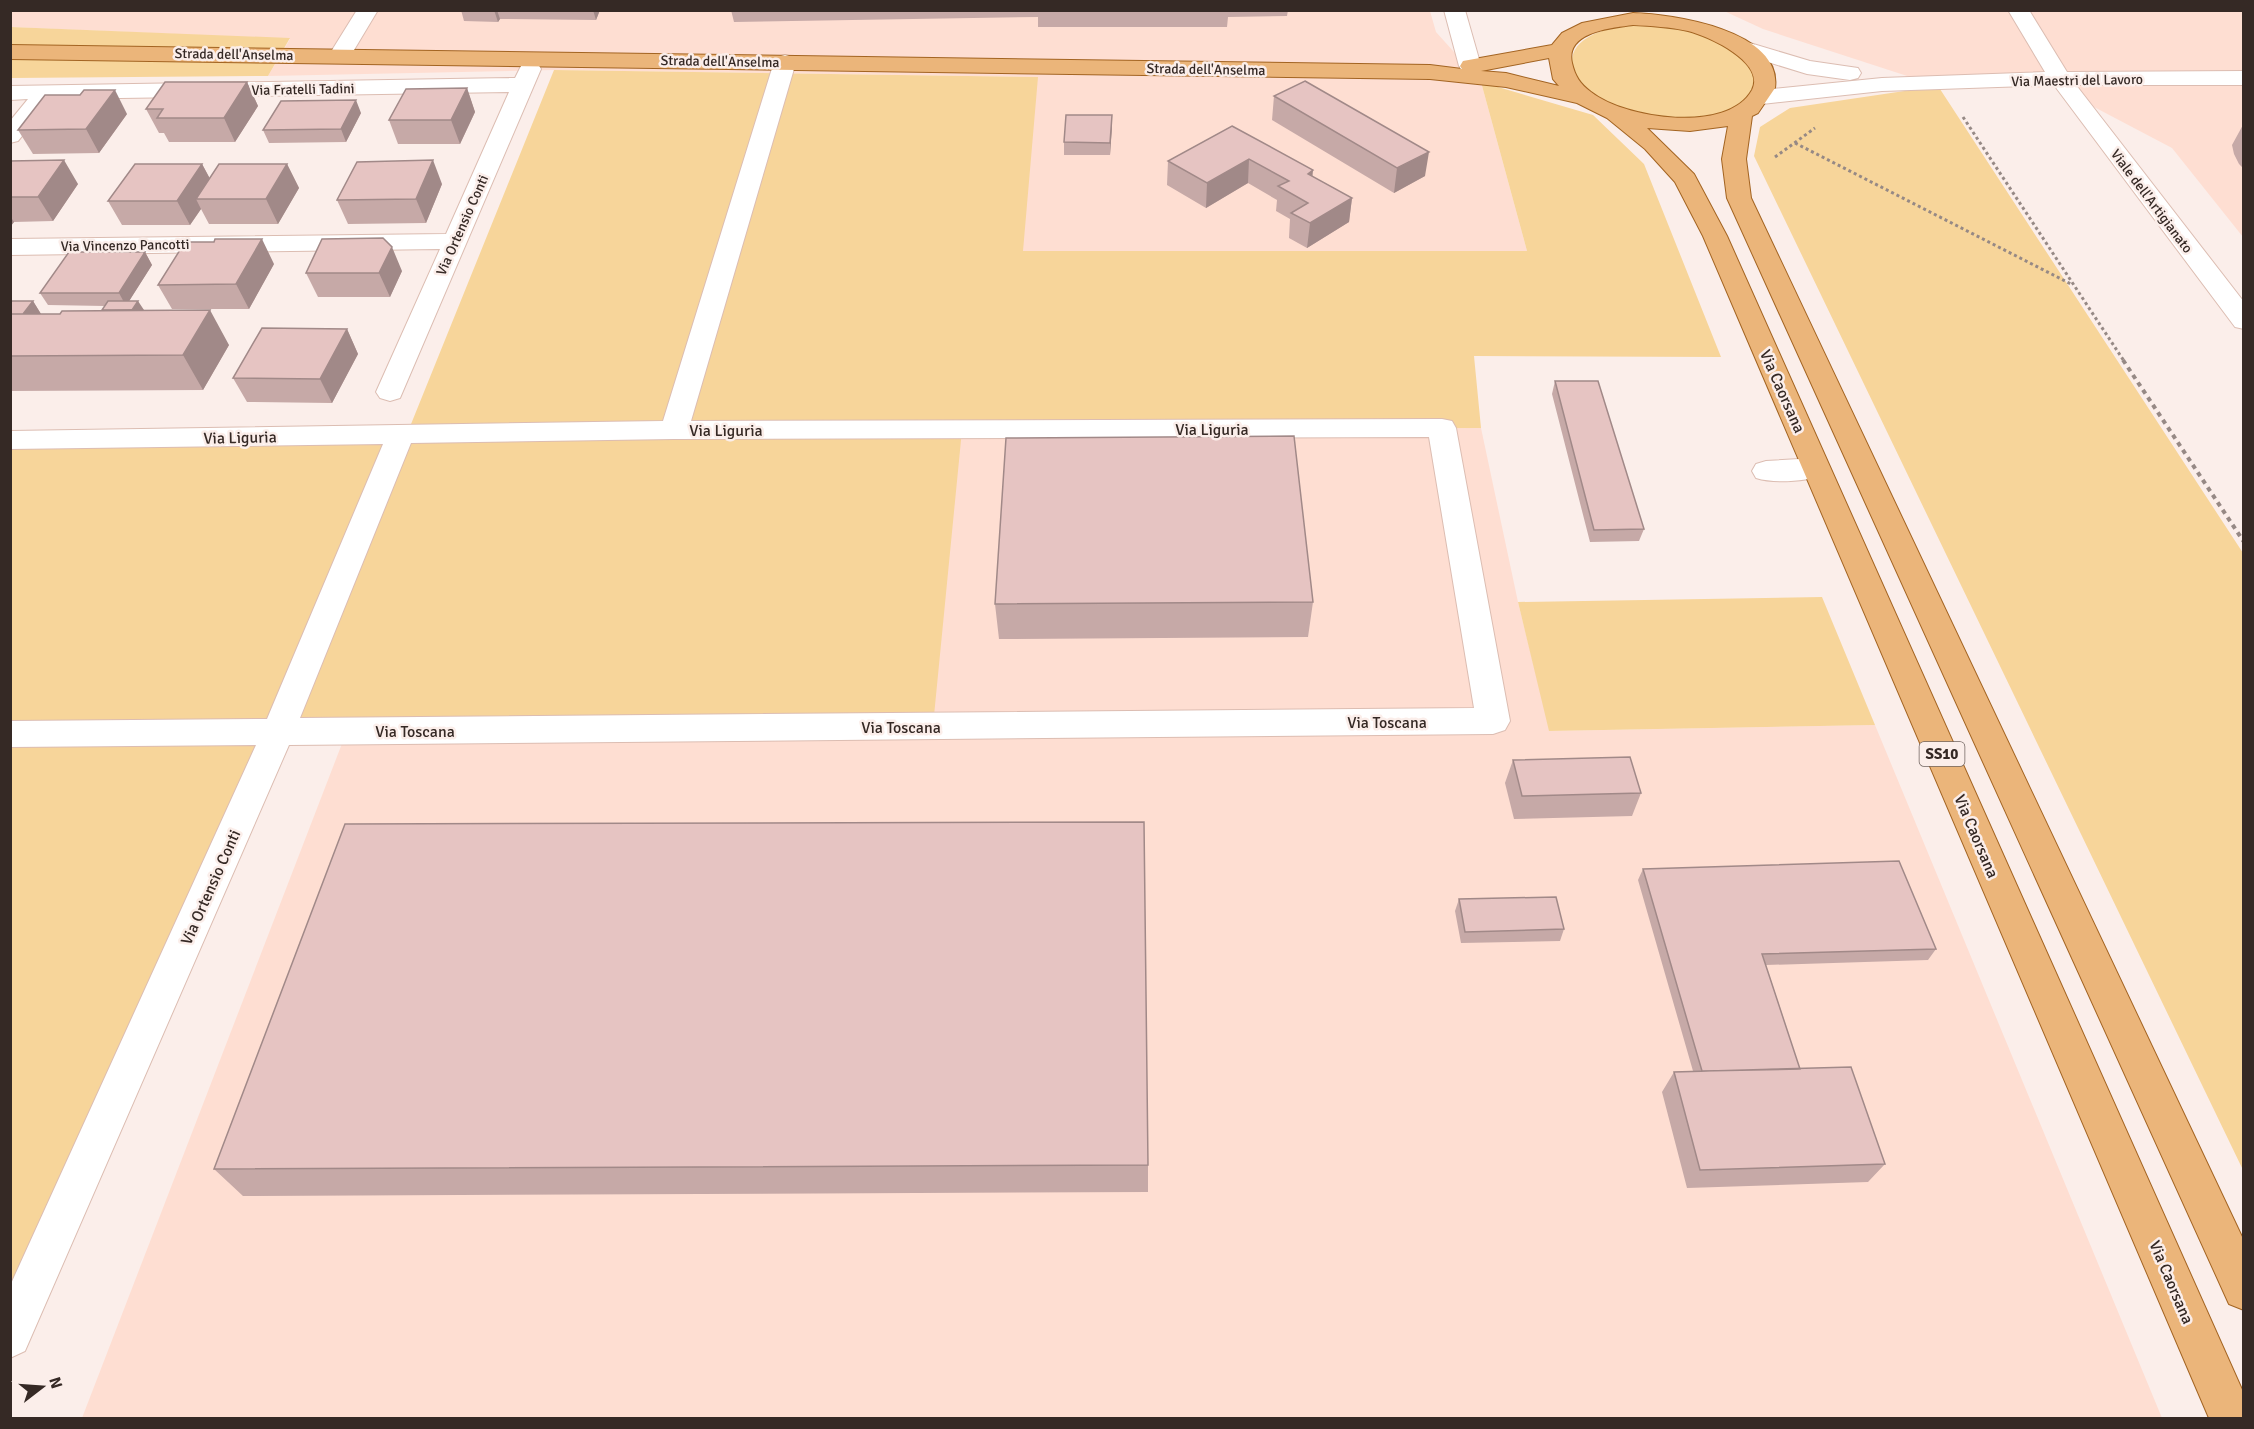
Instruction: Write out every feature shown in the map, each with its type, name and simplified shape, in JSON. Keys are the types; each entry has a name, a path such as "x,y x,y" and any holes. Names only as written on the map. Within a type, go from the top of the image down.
{"main road":[{"name":"SS10","path":"1603,10 1585,28 1569,38 1560,50 1558,66 1566,82 1583,98 1616,114 1649,122 1683,125 1715,122 1752,105"},
{"name":"SS10","path":"1670,10 1689,24"},
{"name":"SS10","path":"1585,28 1607,22 1633,19 1689,24 1717,34 1740,46 1758,62 1766,80 1752,105 1735,169 1739,198 2244,1289"},
{"name":"Strada dell'Anselma","path":"1430,72 1560,50"},
{"name":"Strada dell'Anselma","path":"10,52 1430,72 1506,80 1583,98"},
{"name":"Via Caorsana","path":"1616,114 1653,144 1686,179 1715,236 2231,1419"}],"street":[{"path":"339,55 368,10"},
{"path":"1454,10 1470,66"},
{"name":"Viale dell'Artigianato","path":"2018,10 2061,80 2244,321"},
{"name":"Via Maestri del Lavoro","path":"1740,46 1807,67 1911,81"},
{"name":"Via Ortensio Conti","path":"390,392 535,58"},
{"path":"674,430 785,62"},
{"name":"Via Maestri del Lavoro","path":"1752,105 1827,87 1911,81 2244,78"},
{"name":"Via Fratelli Tadini","path":"10,93 524,86"},
{"path":"10,136 46,92"},
{"name":"Via Vincenzo Pancotti","path":"10,247 455,241"},
{"name":"Via Liguria","path":"10,440 674,430 1442,428"},
{"name":"Via Toscana","path":"10,734 1493,722 1442,428"},
{"name":"Via Ortensio Conti","path":"10,1336 278,732 401,434"},
{"path":"1766,471 1816,468"}],"path":[{"path":"1960,112 2072,285 2244,542"},
{"path":"1735,169 1764,166 1821,124"},
{"path":"1795,143 2072,285"}],"shaded area":[{"path":"11,10 1430,11 1436,32 1481,82 1527,251 1022,251 1037,77 554,70 268,76 290,39 11,27"},
{"path":"1724,11 2243,11 2243,237 2172,148 2058,88 1938,86 1763,29"},
{"path":"1643,25 1687,30 1728,46 1750,66 1755,82 1753,93 1739,106 1727,111 1688,118 1661,117 1634,112 1597,97 1579,80 1574,70 1572,61 1574,51 1581,42 1594,34 1618,27"},
{"path":"11,27 290,38 268,76 11,78"},
{"path":"554,70 1038,77 1023,251 1527,251 1481,82 1593,115 1644,164 1721,357 1474,356 1481,428 962,430 933,726 269,734 11,1336 11,440 405,439"},
{"path":"1938,86 2243,553 2243,1170 1754,156 1760,127 1790,108"},
{"path":"1481,428 1518,602 1550,731 1875,725 2162,1418 82,1418 343,741 962,429"},
{"path":"1822,597 1875,725 1549,731 1518,602"}],"building":[{"path":"1305,81 1429,152 1397,168 1274,96"},
{"path":"165,82 247,82 224,118 157,118 163,109 146,109"},
{"path":"467,88 451,120 389,120 406,89"},
{"path":"84,90 115,90 86,129 18,130 45,95 80,95"},
{"path":"356,100 341,129 263,130 281,101"},
{"path":"1066,115 1112,115 1110,143 1064,142"},
{"path":"1232,126 1313,170 1308,174 1352,198 1310,223 1291,213 1308,203 1278,186 1289,181 1249,159 1207,183 1168,161"},
{"path":"64,160 38,197 10,197 10,161"},
{"path":"433,160 416,199 337,200 357,162"},
{"path":"135,164 202,164 177,201 108,201"},
{"path":"219,164 287,164 266,199 196,199"},
{"path":"383,238 392,247 379,273 306,273 322,239"},
{"path":"215,239 262,239 236,284 158,285 185,242 214,242"},
{"path":"69,252 145,252 119,293 40,293"},
{"path":"12,301 33,301 23,314 10,314"},
{"path":"108,301 138,301 132,310 102,310"},
{"path":"210,310 183,355 10,356 10,314 60,314 62,311"},
{"path":"262,328 347,329 320,379 233,378"},
{"path":"1555,381 1598,381 1644,529 1594,530"},
{"path":"1294,436 1313,602 995,604 1006,438"},
{"path":"1630,757 1641,793 1522,796 1513,760"},
{"path":"1144,822 1148,1165 214,1169 345,824"},
{"path":"1899,861 1936,949 1762,954 1800,1069 1702,1071 1643,869"},
{"path":"1556,897 1564,929 1465,932 1459,899"},
{"path":"1851,1067 1885,1164 1700,1170 1674,1072"}]}
